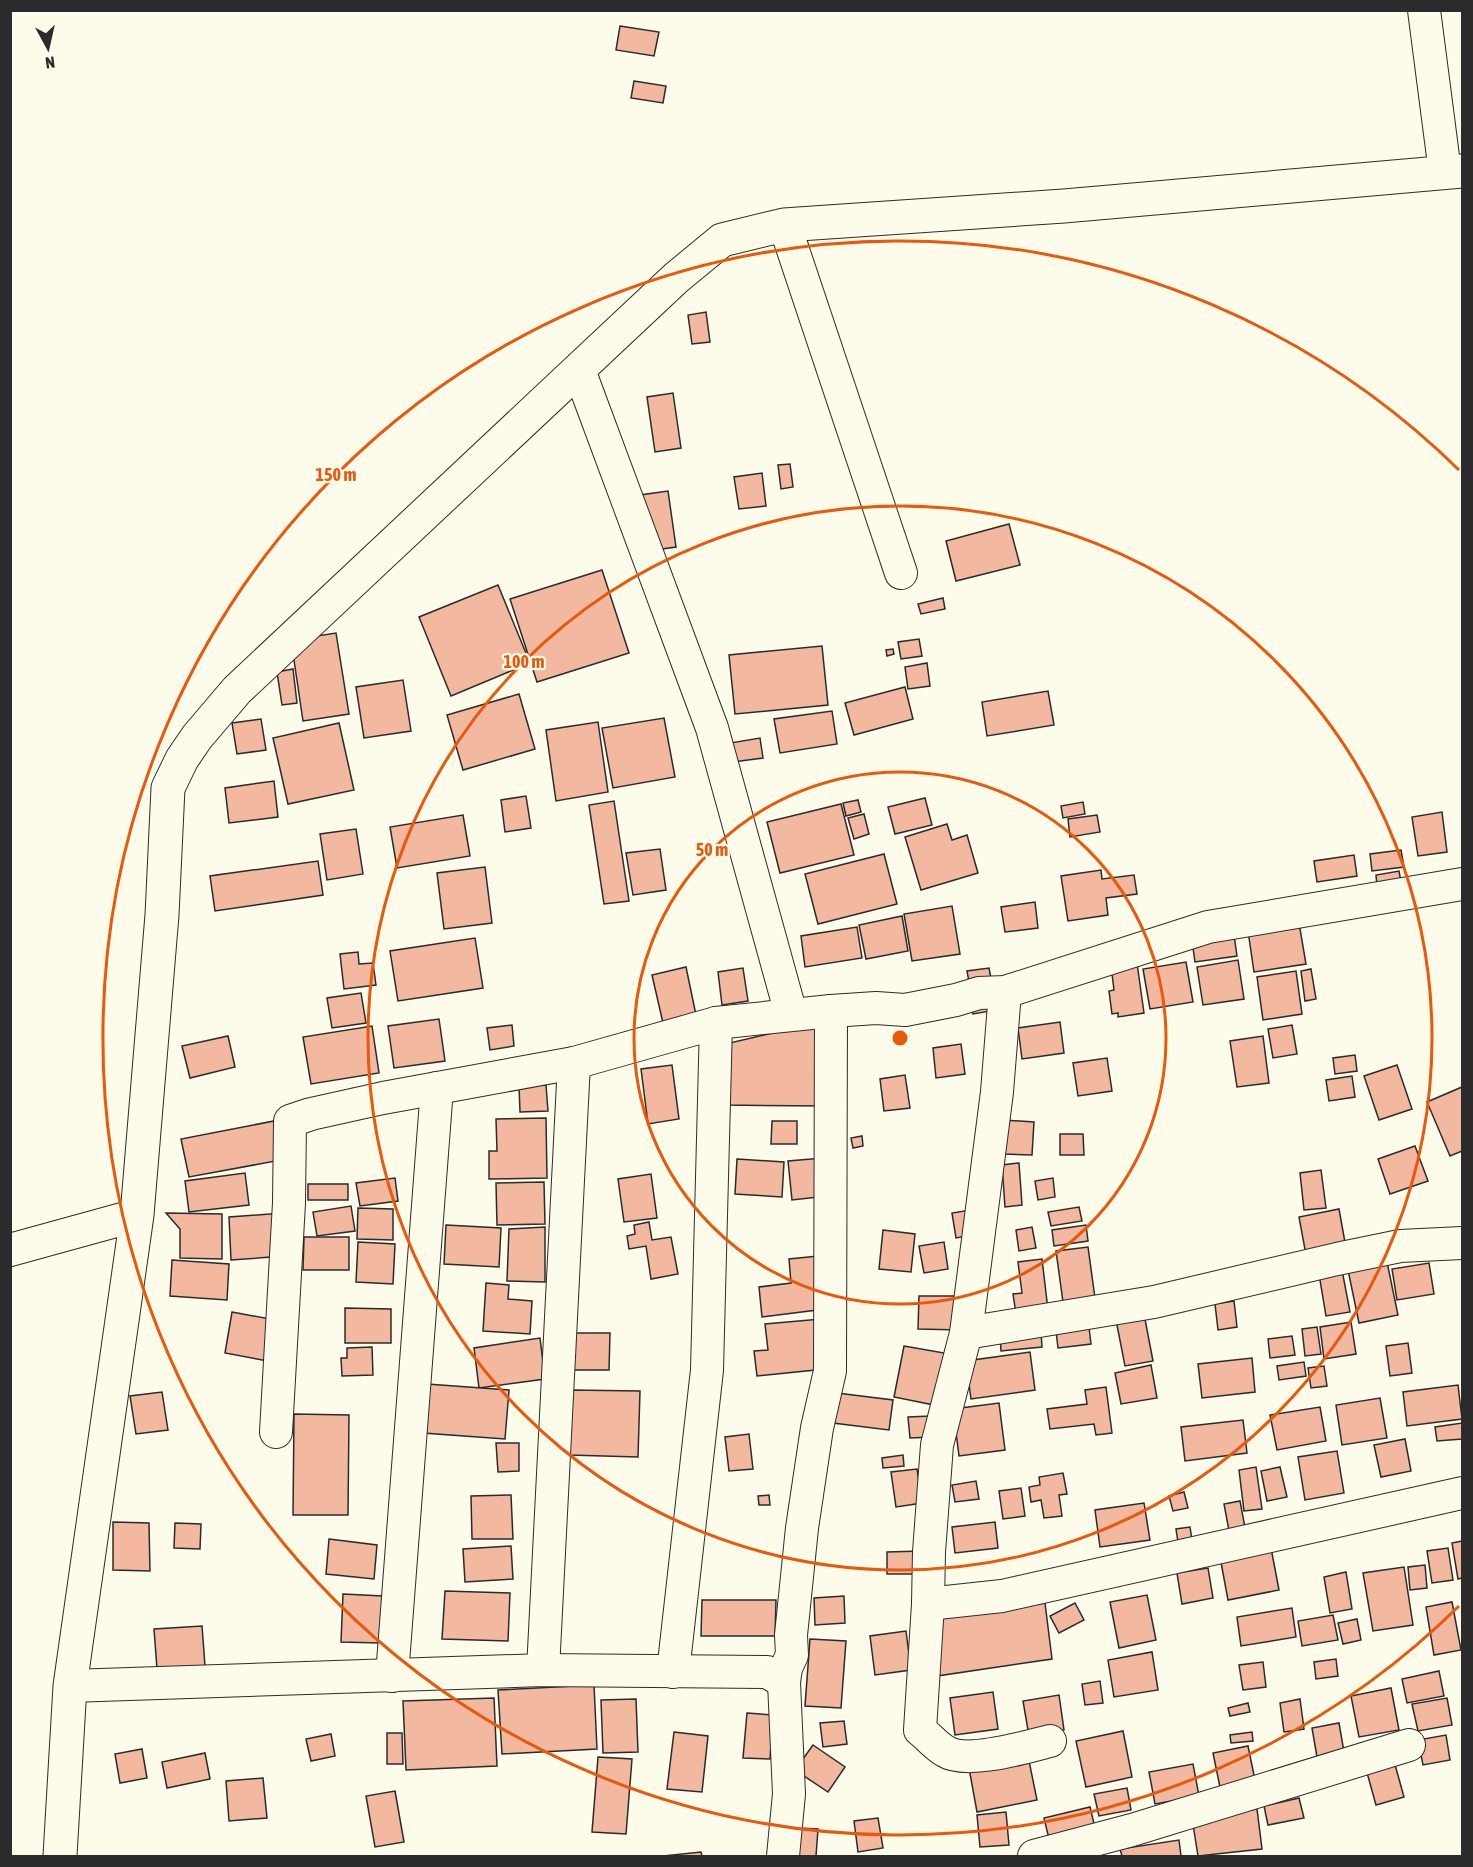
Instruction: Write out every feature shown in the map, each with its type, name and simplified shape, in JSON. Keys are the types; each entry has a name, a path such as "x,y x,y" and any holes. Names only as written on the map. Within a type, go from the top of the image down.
{"main road":[{"path":"60,1857 69,1686 137,1215 162,915 168,788 182,759 197,737 237,690 676,278 722,240 785,226 1064,206 1454,172"}],"street":[{"path":"1424,10 1454,172"},
{"path":"785,226 902,573"},
{"path":"579,370 712,728 791,1014"},
{"path":"276,1432 289,1203 290,1121 311,1114 437,1088 574,1063 716,1023 831,1011 876,1008 905,1010 979,993 1005,992 1208,927 1462,884"},
{"path":"1005,992 998,1092 966,1334 937,1445 920,1730 946,1753 968,1756 1003,1754 1050,1741"},
{"path":"783,1857 789,1794 784,1682 786,1668 792,1656 791,1635 802,1528 817,1428 830,1371 831,1011"},
{"path":"673,1672 707,1371 716,1023"},
{"path":"543,1670 574,1063"},
{"path":"392,1676 437,1088"},
{"path":"10,1250 137,1215"},
{"path":"966,1334 1154,1302 1401,1246 1462,1243"},
{"path":"928,1604 1002,1596 1462,1493"},
{"path":"69,1686 543,1670 767,1672 784,1682"},
{"path":"1034,1857 1132,1830 1408,1745"}],"building":[{"path":"620,26 659,32 654,56 616,50"},
{"path":"634,81 666,86 663,103 631,98"},
{"path":"706,312 710,342 692,344 688,315"},
{"path":"673,393 681,448 655,452 647,397"},
{"path":"790,464 793,487 781,489 778,465"},
{"path":"762,473 766,506 739,509 734,477"},
{"path":"668,491 676,547 648,551 640,495"},
{"path":"1009,524 1020,565 956,581 946,541"},
{"path":"602,570 629,653 537,682 510,599"},
{"path":"498,585 530,663 451,696 419,617"},
{"path":"943,598 945,609 921,614 918,604"},
{"path":"336,633 349,714 303,721 291,640"},
{"path":"919,639 922,656 901,659 898,642"},
{"path":"822,646 828,705 735,714 729,655"},
{"path":"893,649 894,654 887,656 886,650"},
{"path":"927,663 930,686 908,689 905,667"},
{"path":"293,669 297,703 282,705 277,672"},
{"path":"403,680 411,731 364,738 356,687"},
{"path":"905,687 913,719 854,735 845,703"},
{"path":"1048,691 1054,725 987,736 982,702"},
{"path":"519,694 535,749 463,770 447,715"},
{"path":"832,711 837,744 780,753 774,719"},
{"path":"664,718 675,777 613,788 602,728"},
{"path":"261,719 266,750 237,754 232,723"},
{"path":"598,722 608,792 556,801 546,730"},
{"path":"339,723 354,790 288,804 273,738"},
{"path":"760,738 763,758 733,762 730,743"},
{"path":"274,781 278,817 229,823 225,788"},
{"path":"526,796 531,828 505,832 501,800"},
{"path":"925,798 932,825 895,834 888,807"},
{"path":"858,800 861,812 846,816 843,803"},
{"path":"614,801 629,901 604,904 589,805"},
{"path":"1083,802 1085,814 1063,818 1061,806"},
{"path":"841,804 854,855 780,873 767,822"},
{"path":"1442,812 1447,852 1418,856 1412,817"},
{"path":"864,814 869,834 854,839 848,818"},
{"path":"463,815 470,856 397,868 390,827"},
{"path":"1097,815 1100,832 1070,837 1068,819"},
{"path":"947,824 952,840 967,835 978,873 921,890 905,837"},
{"path":"356,829 363,874 327,880 320,834"},
{"path":"660,849 666,890 633,895 626,853"},
{"path":"1401,850 1404,867 1372,871 1370,854"},
{"path":"884,854 897,904 818,924 805,874"},
{"path":"1354,855 1357,876 1317,882 1314,861"},
{"path":"318,861 323,895 215,911 210,876"},
{"path":"485,867 492,923 444,929 437,873"},
{"path":"1101,870 1102,879 1134,875 1137,894 1106,898 1108,915 1068,921 1061,876"},
{"path":"1399,871 1401,882 1377,886 1376,875"},
{"path":"1035,902 1038,928 1005,932 1001,907"},
{"path":"952,906 960,954 912,961 904,914"},
{"path":"902,916 908,951 866,959 859,925"},
{"path":"1299,923 1306,964 1254,972 1248,931"},
{"path":"857,927 862,958 805,967 801,936"},
{"path":"1234,935 1237,956 1195,962 1192,941"},
{"path":"475,938 483,988 398,1001 390,951"},
{"path":"358,952 359,964 373,963 376,985 344,989 340,954"},
{"path":"1238,960 1244,999 1203,1005 1197,967"},
{"path":"1186,962 1193,1002 1150,1009 1143,969"},
{"path":"1137,963 1144,1013 1118,1017 1118,1013 1112,1014 1109,991 1114,990 1111,966"},
{"path":"686,967 696,1015 663,1023 652,975"},
{"path":"743,968 748,1001 722,1005 718,972"},
{"path":"989,968 992,984 970,988 967,971"},
{"path":"1311,969 1316,999 1305,1001 1301,971"},
{"path":"1296,971 1302,1014 1263,1020 1257,977"},
{"path":"361,993 366,1023 332,1028 327,998"},
{"path":"990,1002 991,1011 973,1014 972,1005"},
{"path":"439,1019 445,1061 394,1068 388,1026"},
{"path":"819,1022 826,1106 722,1105 721,1045"},
{"path":"1060,1022 1064,1053 1022,1059 1018,1028"},
{"path":"512,1025 514,1046 490,1050 487,1028"},
{"path":"1292,1025 1297,1054 1273,1058 1268,1029"},
{"path":"372,1026 379,1073 311,1084 303,1037"},
{"path":"228,1036 235,1067 190,1078 182,1046"},
{"path":"1263,1036 1269,1083 1237,1087 1230,1041"},
{"path":"961,1044 965,1074 936,1078 933,1048"},
{"path":"1355,1055 1357,1071 1335,1074 1333,1058"},
{"path":"1107,1058 1112,1091 1078,1096 1073,1063"},
{"path":"672,1065 679,1119 648,1124 641,1069"},
{"path":"1397,1065 1412,1109 1379,1120 1364,1076"},
{"path":"905,1075 910,1108 884,1111 880,1079"},
{"path":"1352,1076 1355,1097 1329,1101 1326,1080"},
{"path":"546,1085 548,1111 520,1112 519,1086"},
{"path":"1462,1087 1462,1151 1450,1156 1427,1102"},
{"path":"546,1118 547,1178 489,1179 489,1151 497,1151 496,1119"},
{"path":"1004,1120 1034,1122 1032,1155 1003,1154"},
{"path":"274,1121 281,1160 189,1177 181,1139"},
{"path":"772,1121 797,1121 797,1144 771,1144"},
{"path":"1060,1134 1083,1134 1084,1155 1060,1155"},
{"path":"862,1136 863,1146 853,1148 851,1138"},
{"path":"1415,1146 1428,1181 1390,1194 1378,1159"},
{"path":"823,1158 827,1196 792,1200 788,1161"},
{"path":"737,1159 784,1162 782,1197 735,1194"},
{"path":"1019,1163 1022,1205 1005,1207 1002,1165"},
{"path":"1321,1170 1326,1208 1304,1210 1300,1173"},
{"path":"245,1173 249,1205 189,1212 185,1181"},
{"path":"651,1174 657,1218 624,1222 618,1179"},
{"path":"395,1178 398,1201 360,1206 356,1183"},
{"path":"1053,1178 1055,1197 1038,1200 1035,1181"},
{"path":"544,1182 545,1224 497,1225 496,1183"},
{"path":"308,1184 348,1184 348,1200 308,1200"},
{"path":"351,1206 355,1231 317,1236 313,1212"},
{"path":"1079,1207 1082,1221 1051,1226 1048,1212"},
{"path":"358,1208 393,1209 393,1240 357,1239"},
{"path":"976,1209 980,1234 956,1238 952,1213"},
{"path":"1339,1209 1346,1248 1306,1255 1299,1217"},
{"path":"166,1213 222,1214 222,1259 180,1258 180,1229"},
{"path":"283,1213 285,1256 231,1260 229,1217"},
{"path":"649,1222 652,1240 671,1237 678,1274 651,1279 646,1246 629,1249 627,1236 635,1234 634,1225"},
{"path":"446,1225 501,1228 499,1267 444,1264"},
{"path":"1086,1225 1088,1241 1054,1246 1052,1230"},
{"path":"545,1227 545,1282 507,1281 509,1229"},
{"path":"1032,1227 1036,1248 1019,1251 1016,1230"},
{"path":"883,1230 915,1234 911,1272 879,1269"},
{"path":"304,1237 349,1237 349,1270 303,1270"},
{"path":"358,1242 395,1244 393,1284 356,1282"},
{"path":"944,1242 948,1269 924,1273 919,1246"},
{"path":"1088,1247 1095,1298 1063,1302 1056,1251"},
{"path":"818,1256 825,1309 762,1317 759,1287 791,1283 789,1259"},
{"path":"1042,1259 1048,1310 1016,1314 1013,1294 1022,1293 1018,1262"},
{"path":"172,1260 229,1264 227,1300 170,1296"},
{"path":"1387,1262 1398,1315 1359,1323 1348,1270"},
{"path":"1429,1263 1434,1294 1397,1300 1392,1269"},
{"path":"1342,1270 1350,1312 1326,1316 1319,1274"},
{"path":"486,1283 509,1285 508,1299 532,1301 530,1334 483,1331"},
{"path":"919,1296 960,1296 960,1330 918,1329"},
{"path":"1234,1301 1237,1327 1218,1330 1215,1304"},
{"path":"345,1308 391,1309 391,1343 345,1343"},
{"path":"232,1312 281,1321 273,1362 225,1353"},
{"path":"1144,1314 1153,1361 1125,1366 1116,1320"},
{"path":"821,1319 825,1369 757,1376 754,1351 768,1350 765,1324"},
{"path":"1088,1319 1091,1344 1058,1348 1055,1322"},
{"path":"1351,1322 1356,1354 1324,1359 1320,1327"},
{"path":"1317,1327 1321,1354 1305,1356 1302,1329"},
{"path":"1041,1331 1042,1347 1001,1351 1000,1335"},
{"path":"566,1333 610,1333 609,1370 566,1370"},
{"path":"1292,1336 1295,1355 1270,1358 1268,1339"},
{"path":"540,1338 545,1379 479,1388 474,1348"},
{"path":"1408,1343 1412,1373 1390,1376 1386,1346"},
{"path":"904,1346 950,1354 939,1406 894,1397"},
{"path":"372,1347 373,1375 342,1376 341,1358 347,1358 347,1348"},
{"path":"1030,1352 1035,1390 971,1399 966,1361"},
{"path":"1252,1358 1255,1392 1202,1398 1198,1364"},
{"path":"1304,1362 1306,1376 1279,1380 1277,1366"},
{"path":"1151,1365 1157,1398 1121,1404 1115,1373"},
{"path":"1324,1366 1327,1386 1311,1388 1308,1368"},
{"path":"427,1384 509,1390 505,1439 423,1433"},
{"path":"1458,1385 1462,1419 1407,1426 1403,1392"},
{"path":"1106,1387 1112,1433 1096,1435 1094,1424 1050,1429 1047,1409 1087,1404 1085,1390"},
{"path":"571,1390 640,1391 638,1457 569,1455"},
{"path":"162,1392 168,1430 136,1434 130,1396"},
{"path":"829,1392 893,1400 889,1430 825,1422"},
{"path":"1380,1398 1387,1438 1342,1445 1336,1405"},
{"path":"999,1403 1005,1450 959,1456 953,1409"},
{"path":"1320,1407 1326,1441 1277,1450 1270,1415"},
{"path":"294,1414 349,1415 348,1515 293,1515"},
{"path":"931,1416 932,1437 910,1438 908,1417"},
{"path":"1243,1420 1247,1453 1185,1461 1181,1427"},
{"path":"1462,1423 1462,1439 1437,1441 1435,1427"},
{"path":"749,1434 753,1469 729,1471 725,1437"},
{"path":"1405,1439 1411,1471 1381,1477 1374,1445"},
{"path":"496,1443 519,1443 519,1471 498,1472"},
{"path":"1337,1451 1344,1493 1305,1500 1298,1457"},
{"path":"903,1455 904,1466 883,1468 882,1458"},
{"path":"1256,1467 1262,1509 1244,1511 1239,1470"},
{"path":"1280,1467 1287,1497 1267,1501 1261,1471"},
{"path":"917,1469 922,1503 896,1507 891,1472"},
{"path":"1063,1473 1067,1494 1059,1495 1062,1516 1044,1518 1041,1500 1031,1502 1029,1487 1040,1485 1039,1477"},
{"path":"976,1481 979,1499 955,1502 952,1485"},
{"path":"1021,1488 1025,1516 1003,1519 999,1491"},
{"path":"1184,1492 1188,1508 1173,1511 1169,1496"},
{"path":"511,1495 513,1539 472,1539 471,1496"},
{"path":"769,1495 770,1505 759,1505 758,1496"},
{"path":"1240,1501 1246,1533 1230,1536 1224,1504"},
{"path":"1144,1503 1150,1540 1100,1547 1095,1510"},
{"path":"113,1522 149,1523 150,1571 113,1570"},
{"path":"995,1522 998,1548 955,1553 952,1527"},
{"path":"175,1523 201,1524 200,1549 174,1548"},
{"path":"1190,1527 1192,1540 1178,1542 1176,1529"},
{"path":"329,1539 377,1545 374,1579 326,1574"},
{"path":"1462,1541 1462,1578 1458,1579 1452,1543"},
{"path":"511,1546 513,1579 465,1582 463,1549"},
{"path":"1271,1548 1279,1590 1228,1600 1220,1557"},
{"path":"1448,1548 1453,1580 1432,1583 1427,1551"},
{"path":"921,1551 922,1574 887,1574 887,1552"},
{"path":"1425,1565 1427,1588 1410,1590 1408,1567"},
{"path":"1404,1567 1413,1625 1373,1631 1363,1573"},
{"path":"1208,1568 1213,1598 1182,1604 1177,1573"},
{"path":"1346,1572 1352,1609 1330,1613 1324,1577"},
{"path":"445,1591 510,1593 508,1641 442,1639"},
{"path":"343,1594 383,1596 380,1643 341,1642"},
{"path":"1147,1595 1156,1640 1119,1648 1110,1602"},
{"path":"844,1596 845,1623 815,1625 814,1598"},
{"path":"702,1600 776,1600 775,1636 701,1636"},
{"path":"1452,1602 1461,1650 1434,1655 1426,1607"},
{"path":"1045,1603 1052,1659 930,1677 933,1617"},
{"path":"1075,1603 1084,1620 1059,1633 1050,1616"},
{"path":"1292,1608 1296,1637 1241,1646 1237,1617"},
{"path":"1333,1615 1338,1640 1302,1646 1298,1621"},
{"path":"1357,1619 1361,1640 1343,1644 1338,1623"},
{"path":"202,1626 206,1679 158,1682 154,1629"},
{"path":"906,1631 911,1670 875,1675 870,1636"},
{"path":"810,1639 846,1641 841,1708 805,1706"},
{"path":"1152,1652 1158,1690 1114,1697 1108,1660"},
{"path":"1336,1659 1338,1676 1316,1679 1314,1662"},
{"path":"1263,1662 1266,1687 1243,1690 1239,1665"},
{"path":"1439,1671 1444,1696 1407,1703 1402,1679"},
{"path":"1100,1681 1103,1703 1085,1705 1082,1684"},
{"path":"594,1685 597,1749 502,1754 498,1690"},
{"path":"1391,1688 1399,1730 1359,1737 1351,1696"},
{"path":"993,1692 998,1729 955,1735 950,1698"},
{"path":"1059,1695 1064,1730 1029,1736 1023,1701"},
{"path":"494,1698 497,1766 406,1770 403,1701"},
{"path":"1447,1698 1452,1725 1418,1731 1412,1704"},
{"path":"636,1699 638,1752 603,1753 601,1700"},
{"path":"1300,1699 1304,1729 1284,1732 1280,1703"},
{"path":"1248,1703 1250,1712 1230,1716 1228,1708"},
{"path":"747,1713 773,1715 770,1759 743,1758"},
{"path":"844,1721 847,1744 823,1747 820,1723"},
{"path":"1339,1723 1344,1752 1317,1757 1312,1728"},
{"path":"1123,1731 1132,1777 1086,1787 1076,1741"},
{"path":"674,1732 708,1736 702,1792 667,1789"},
{"path":"1252,1732 1253,1741 1231,1743 1230,1735"},
{"path":"387,1733 402,1733 403,1764 387,1764"},
{"path":"331,1734 335,1756 311,1761 306,1739"},
{"path":"1446,1735 1450,1760 1423,1765 1418,1740"},
{"path":"813,1745 845,1767 828,1792 795,1770"},
{"path":"1248,1746 1256,1785 1221,1792 1213,1753"},
{"path":"142,1749 147,1778 120,1783 115,1754"},
{"path":"205,1753 210,1779 167,1788 162,1762"},
{"path":"1028,1756 1037,1800 977,1812 969,1768"},
{"path":"598,1757 632,1759 626,1834 592,1832"},
{"path":"1394,1761 1404,1797 1376,1805 1366,1769"},
{"path":"1193,1764 1199,1796 1155,1804 1149,1772"},
{"path":"263,1778 267,1818 229,1821 226,1781"},
{"path":"1127,1788 1131,1810 1099,1816 1094,1794"},
{"path":"395,1791 404,1842 375,1847 366,1796"},
{"path":"1299,1798 1304,1818 1268,1825 1264,1806"},
{"path":"1090,1807 1096,1832 1050,1843 1044,1818"},
{"path":"1257,1809 1262,1849 1198,1856 1192,1818"},
{"path":"1006,1812 1009,1845 980,1847 977,1815"},
{"path":"878,1818 883,1848 858,1852 854,1821"},
{"path":"798,1828 818,1829 816,1856 796,1856"},
{"path":"1179,1840 1181,1856 1122,1856 1120,1849"},
{"path":"701,1852 702,1856 663,1856"}]}
